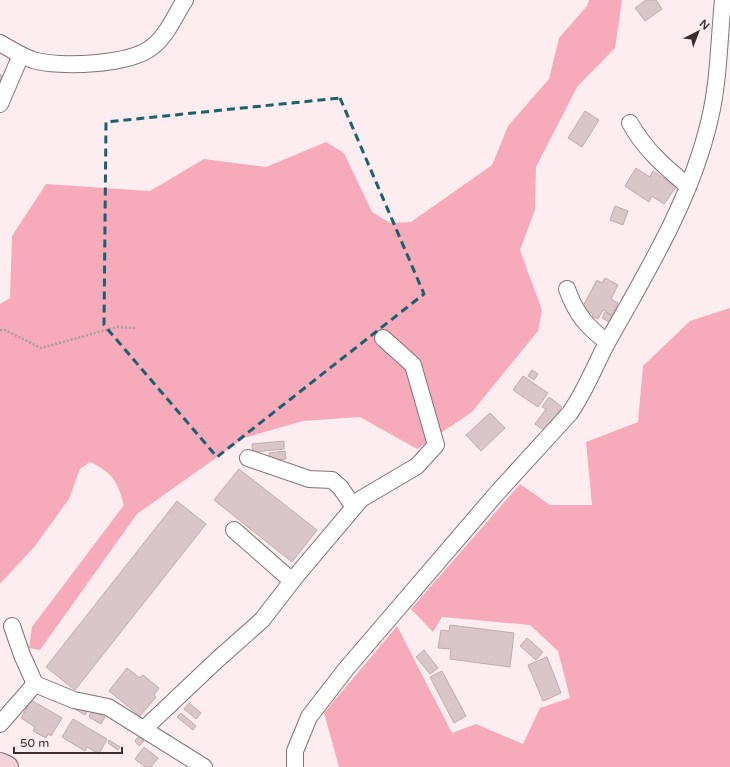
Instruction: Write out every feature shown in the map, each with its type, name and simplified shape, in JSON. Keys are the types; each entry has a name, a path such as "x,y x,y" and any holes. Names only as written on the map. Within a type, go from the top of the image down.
{"main road":[{"path":"0,764 7,767"}],"street":[{"path":"0,43 32,60 59,64 100,63 144,52 159,41 185,0"},
{"path":"295,767 295,750 309,717 346,669 497,493 570,413 588,383 607,342 638,290 677,212 688,186 710,117 723,0"},
{"path":"0,104 21,55"},
{"path":"630,123 640,141 658,160 688,186"},
{"path":"567,289 574,309 590,328 607,342"},
{"path":"144,729 262,620 292,581 361,499 417,466 436,445 413,364 383,338"},
{"path":"248,458 309,479 332,480 340,487 354,507"},
{"path":"234,530 292,581"},
{"path":"12,626 22,655 35,684 74,700 108,707 204,767"},
{"path":"0,724 35,684"}],"path":[{"path":"0,330 5,330 41,348 117,327 136,328"}],"highlighted area":[{"path":"340,98 424,294 217,457 104,325 106,122"}],"shaded area":[{"path":"589,0 622,0 615,48 577,87 536,167 535,210 520,250 542,310 538,331 472,412 417,449 360,417 303,421 244,438 137,514 40,650 29,648 32,627 124,505 119,490 113,479 104,470 90,462 80,469 69,499 35,546 0,584 0,304 10,298 12,236 46,184 150,191 204,159 266,167 326,142 344,153 372,212 390,223 411,222 492,165 508,126 549,79 559,38 587,6"},
{"path":"730,308 730,767 339,767 324,713 397,626 452,733 476,724 523,744 540,708 570,698 558,651 530,625 442,617 433,632 411,609 520,484 550,505 592,505 586,442 638,422 643,366 690,321"}],"building":[{"path":"646,0 656,0 662,9 645,21 635,8"},
{"path":"0,74 5,78 0,84"},
{"path":"585,111 599,120 582,147 568,138"},
{"path":"636,168 650,177 653,171 676,187 664,204 652,196 649,202 625,186"},
{"path":"615,206 628,211 623,225 610,220"},
{"path":"605,278 618,285 611,299 618,303 612,315 603,310 598,319 592,316 593,314 582,308 597,280 602,283"},
{"path":"605,312 612,316 609,322 602,318"},
{"path":"532,370 538,374 534,380 528,376"},
{"path":"523,376 548,393 538,407 513,390"},
{"path":"549,397 562,407 545,431 535,424 546,409 542,407"},
{"path":"490,413 505,428 481,451 466,435"},
{"path":"284,441 284,449 253,452 252,444"},
{"path":"285,451 286,459 269,461 269,453"},
{"path":"239,469 317,530 292,562 214,500"},
{"path":"177,501 206,524 75,690 46,667"},
{"path":"450,625 514,633 510,667 450,659 451,649 438,648 441,630 449,631"},
{"path":"527,638 543,652 536,660 520,646"},
{"path":"424,650 438,668 430,674 416,657"},
{"path":"547,657 561,693 543,701 528,665"},
{"path":"127,668 140,678 143,675 159,688 154,695 156,697 140,716 109,691"},
{"path":"442,671 466,716 454,723 430,677"},
{"path":"31,700 62,718 51,736 48,734 46,738 33,731 35,727 21,718"},
{"path":"189,703 201,713 196,719 184,709"},
{"path":"77,706 87,712 85,715 75,709"},
{"path":"92,710 105,717 101,724 89,717"},
{"path":"181,713 196,726 193,730 177,717"},
{"path":"73,719 107,739 99,754 87,747 85,751 62,737"},
{"path":"139,736 144,741 139,746 135,741"},
{"path":"109,740 120,747 118,750 108,743"},
{"path":"144,747 158,758 151,767 145,767 135,759"}]}
